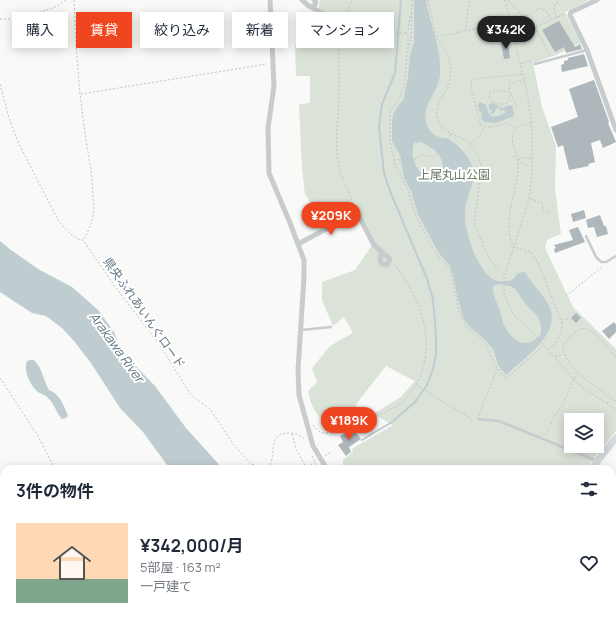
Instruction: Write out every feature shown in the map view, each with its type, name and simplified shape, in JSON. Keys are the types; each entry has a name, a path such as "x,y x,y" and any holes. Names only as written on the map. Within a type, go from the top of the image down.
{"street":[{"path":"270,0 274,86 268,144 269,173 304,260 298,370 299,395 313,446 325,465"},
{"path":"302,0 320,12"},
{"path":"309,6 314,7 316,2 314,0"},
{"path":"597,0 571,12 570,15 587,50 616,130"},
{"path":"298,244 328,228 359,216 374,245 382,252 390,260 387,264 381,264 380,260 382,252"},
{"path":"594,465 616,438"}],"lane":[{"path":"535,64 587,50"},
{"path":"586,236 596,257 601,262 605,262 616,256"},
{"path":"301,330 331,327"},
{"path":"478,419 498,421 544,438 598,461"}],"path":[{"path":"0,19 19,19 58,6 66,0"},
{"path":"74,0 80,94 91,169 94,209 92,221 83,240"},
{"path":"348,12 352,0"},
{"path":"408,50 412,41 412,0"},
{"path":"428,0 436,37 448,55 451,71 449,85 439,102 436,114 440,126 451,134 462,138 470,144 478,155 482,169 475,224 489,258 505,275"},
{"path":"466,32 470,0"},
{"path":"505,0 525,81 532,123 532,166 529,198 503,280 507,301 515,316 574,378 587,391 616,410"},
{"path":"508,0 525,16"},
{"path":"557,17 554,12 554,8 555,4 561,0"},
{"path":"525,16 541,8 547,12 551,19"},
{"path":"405,33 408,31 409,18 412,13"},
{"path":"512,28 528,30 564,14"},
{"path":"523,29 525,16"},
{"path":"436,37 510,23"},
{"path":"535,27 550,56"},
{"path":"394,33 405,33"},
{"path":"405,33 408,36 406,75 402,95 390,112 390,140 396,169 408,190 420,223 436,253 450,268 458,309 462,319 467,327 485,343 497,369 506,379 543,344"},
{"path":"338,48 340,93 338,115 338,156 340,170 359,216"},
{"path":"80,94 273,63"},
{"path":"484,127 480,122 477,105 472,92 472,81 480,78 523,74"},
{"path":"510,92 494,92 489,94 489,97 495,102 503,105 509,101 510,92 510,84 517,81 525,81"},
{"name":"県央ふれあいんぐロード","path":"0,84 9,118 18,142 58,220 70,234 83,240 116,288 159,344 191,396 210,408 234,445 251,464 254,465"},
{"path":"510,92 517,107"},
{"path":"484,127 508,123 516,128"},
{"path":"514,247 511,240 509,224 514,192 518,180 518,161 512,136 516,128 522,124 532,123"},
{"path":"470,144 479,137 484,127"},
{"path":"394,160 417,159 420,155 433,157 437,154 451,134"},
{"path":"518,161 524,157 532,159"},
{"path":"518,161 532,166"},
{"path":"529,198 542,203 543,211 549,212"},
{"path":"514,247 527,250 534,255 561,320 562,327 560,336 548,350"},
{"path":"311,421 318,432 325,434 360,414 370,418 376,417 386,410 397,406 410,394 416,385 425,364 425,332 423,318 409,283 390,260"},
{"path":"566,296 598,270 605,262"},
{"path":"561,320 568,319"},
{"path":"616,357 593,332 585,328 580,329 563,346 564,355 579,373 616,401"},
{"path":"554,356 564,355"},
{"path":"416,385 474,420 478,419 497,369"},
{"path":"544,438 554,416 562,407 574,378 579,373"},
{"path":"0,378 38,436 53,465"},
{"path":"607,404 611,397"},
{"path":"304,465 296,448 294,440 291,437 292,433 299,435 307,442"},
{"name":"県央ふれあいんぐロード","path":"270,465 277,436 292,433"},
{"path":"310,450 318,465"},
{"path":"324,456 331,452"},
{"path":"310,465 316,461"}],"green space":[{"name":"上尾丸山公園","path":"320,0 589,0 565,12 581,43 556,55 533,63 542,107 556,146 555,188 561,234 547,240 545,248 573,307 616,349 616,431 604,446 604,413 564,413 564,453 598,453 588,465 343,465 343,460 353,452 352,449 393,425 373,414 401,397 415,381 386,366 357,403 356,408 340,417 339,424 334,429 316,413 312,404 308,391 317,382 312,368 330,346 353,333 344,317 333,326 322,300 322,282 355,270 375,241 355,202 321,216 305,195 302,168 299,104 310,103 310,76 296,76 295,45 296,48 394,48 394,12 318,12"}],"water":[{"path":"414,0 426,0 438,46 440,74 437,87 426,109 426,122 429,129 437,136 445,138 457,145 464,152 471,163 473,169 473,182 466,207 465,221 470,241 478,262 490,277 497,281 512,280 518,273 525,272 550,308 552,318 550,328 545,337 530,354 506,375 498,365 493,349 470,327 463,318 450,266 438,252 418,214 411,191 404,178 400,155 392,141 393,114 404,99 410,56 414,42","holes":["421,142 435,150 441,158 443,167 442,173 435,177 423,175 415,164 413,157 414,143","499,284 515,289 539,319 541,334 530,342 525,343 515,339 503,323 495,299 493,287"]},
{"path":"480,102 486,105 489,114 493,117 506,112 497,108 493,114 490,113 492,111 489,109 489,104 493,103 502,108 511,105 513,107 514,116 496,123 485,122 481,119 482,112 479,111 478,104"},
{"name":"Arakawa River","path":"0,241 38,269 72,287 98,310 114,332 119,345 126,356 155,386 186,428 219,465 167,465 143,432 120,408 91,363 62,328 46,316 32,313 0,292"},
{"path":"34,360 37,363 49,390 56,394 61,401 68,416 66,418 62,419 50,400 32,386 26,369 27,361"}],"building":[{"path":"559,21 575,47 580,44 582,49 566,53 564,47 555,52 542,30"},
{"path":"508,41 510,58 504,59 501,42"},
{"path":"584,54 588,66 562,72 561,65 564,64 564,61 568,60 568,58"},
{"path":"594,80 616,142 603,148 600,140 591,143 595,162 588,164 589,166 569,170 563,145 558,147 551,127 578,117 569,89"},
{"path":"584,210 586,218 573,222 571,214"},
{"path":"600,215 604,226 606,226 608,234 597,237 594,227 588,228 586,220"},
{"path":"578,227 585,242 555,253 554,249 556,248 554,245 573,240 569,230"},
{"path":"576,313 581,318 576,323 571,318"},
{"path":"614,322 616,325 616,332 609,339 602,331"},
{"path":"353,429 361,439 349,447 351,452 346,456 338,445 343,442 340,436"}],"waterway":[{"path":"362,440 392,422 415,402 427,385 433,369 436,354 433,299 427,279 390,191 384,173 379,127 382,104 395,73 401,0"}]}
